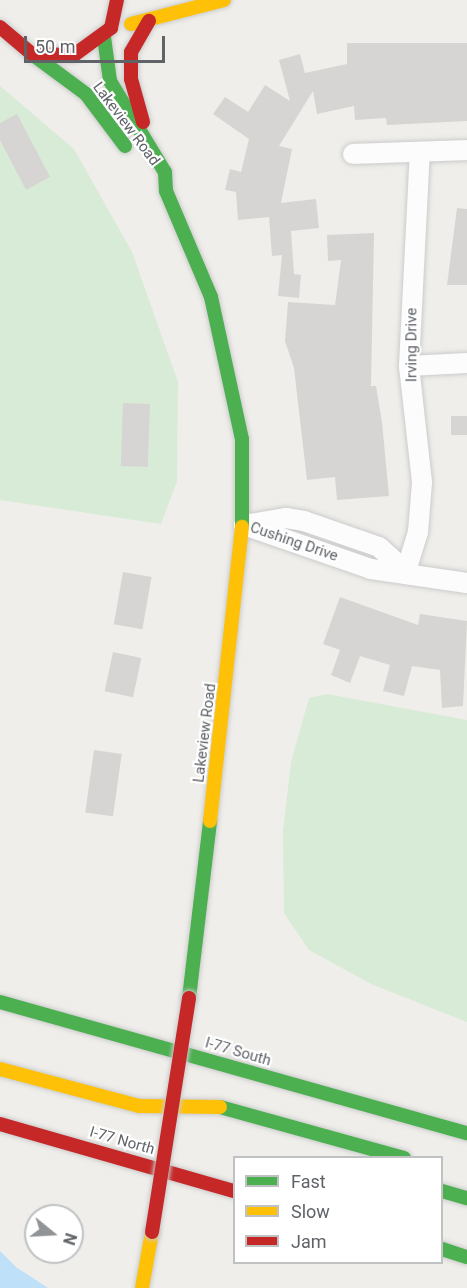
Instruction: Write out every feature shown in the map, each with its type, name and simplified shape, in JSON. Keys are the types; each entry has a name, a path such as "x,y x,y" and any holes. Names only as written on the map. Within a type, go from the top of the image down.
{"main road":[{"name":"Lakeview Road","path":"117,0 108,32 110,81 165,172 166,191 199,263 228,356 242,439 244,525 189,999 142,1288"},
{"path":"32,54 74,55 108,32 224,0"},
{"path":"149,21 131,52 131,79 151,150"},
{"name":"Lakeview Road","path":"0,27 86,94 137,164"},
{"name":"Lakeview Road","path":"150,183 166,191"},
{"name":"I-77 South","path":"0,1002 467,1133"},
{"path":"0,1069 139,1106 204,1103 397,1156"},
{"path":"150,1090 201,1125"},
{"name":"I-77 North","path":"0,1124 233,1191"},
{"path":"443,1192 467,1198"},
{"path":"443,1250 467,1257"}],"street":[{"path":"353,154 467,150"},
{"name":"Irving Drive","path":"406,571 418,532 422,482 410,366 420,152"},
{"path":"410,366 467,363"},
{"name":"Cushing Drive","path":"244,525 286,518 304,521 379,547 406,571"},
{"path":"406,571 467,583"}],"green space":[{"path":"0,86 74,149 132,252 178,382 177,481 161,524 0,500"},
{"path":"327,694 467,720 467,1022 371,984 309,950 284,913 283,831 291,762 309,698"}],"water":[{"path":"0,1251 16,1267 48,1288 0,1288"}],"building":[{"path":"347,43 467,43 467,121 387,125 386,118 355,120 354,106 317,114 313,91 279,146 292,149 281,203 316,199 319,228 291,231 294,274 301,275 299,298 278,296 282,255 272,256 269,217 238,220 236,192 225,190 230,169 241,172 249,139 213,114 225,97 248,112 265,85 290,101 279,60 300,54 305,73 347,64"},
{"path":"17,114 50,177 26,190 0,140 0,123"},
{"path":"457,208 467,209 467,285 447,285"},
{"path":"374,233 371,386 376,386 382,422 389,496 337,500 335,477 307,480 294,368 285,341 288,302 335,305 341,260 328,261 327,235"},
{"path":"123,403 150,404 148,467 121,466"},
{"path":"451,416 467,416 467,435 451,435"},
{"path":"123,572 152,577 142,629 114,624"},
{"path":"340,597 418,625 420,614 467,621 463,706 442,708 440,670 412,666 404,696 383,691 390,665 360,656 350,683 331,675 340,650 323,644"},
{"path":"113,652 141,658 133,697 105,691"},
{"path":"94,750 122,754 113,816 85,812"}],"traffic: fast":[{"path":"104,37 110,81 165,172 166,191 211,297 242,439 242,527"},
{"path":"32,54 86,94 125,146"},
{"path":"189,998 210,821"},
{"path":"0,1002 467,1133"},
{"path":"220,1107 397,1156"},
{"path":"443,1191 467,1198"},
{"path":"443,1249 467,1257"}],"traffic: slow":[{"path":"131,24 224,0"},
{"path":"210,821 242,527"},
{"path":"0,1069 139,1106 220,1107"},
{"path":"142,1288 152,1232"}],"traffic: jam":[{"path":"0,27 32,54 74,55 111,28 117,0"},
{"path":"143,122 131,79 131,52 149,21"},
{"path":"152,1232 189,998"},
{"path":"0,1124 233,1191"}]}
